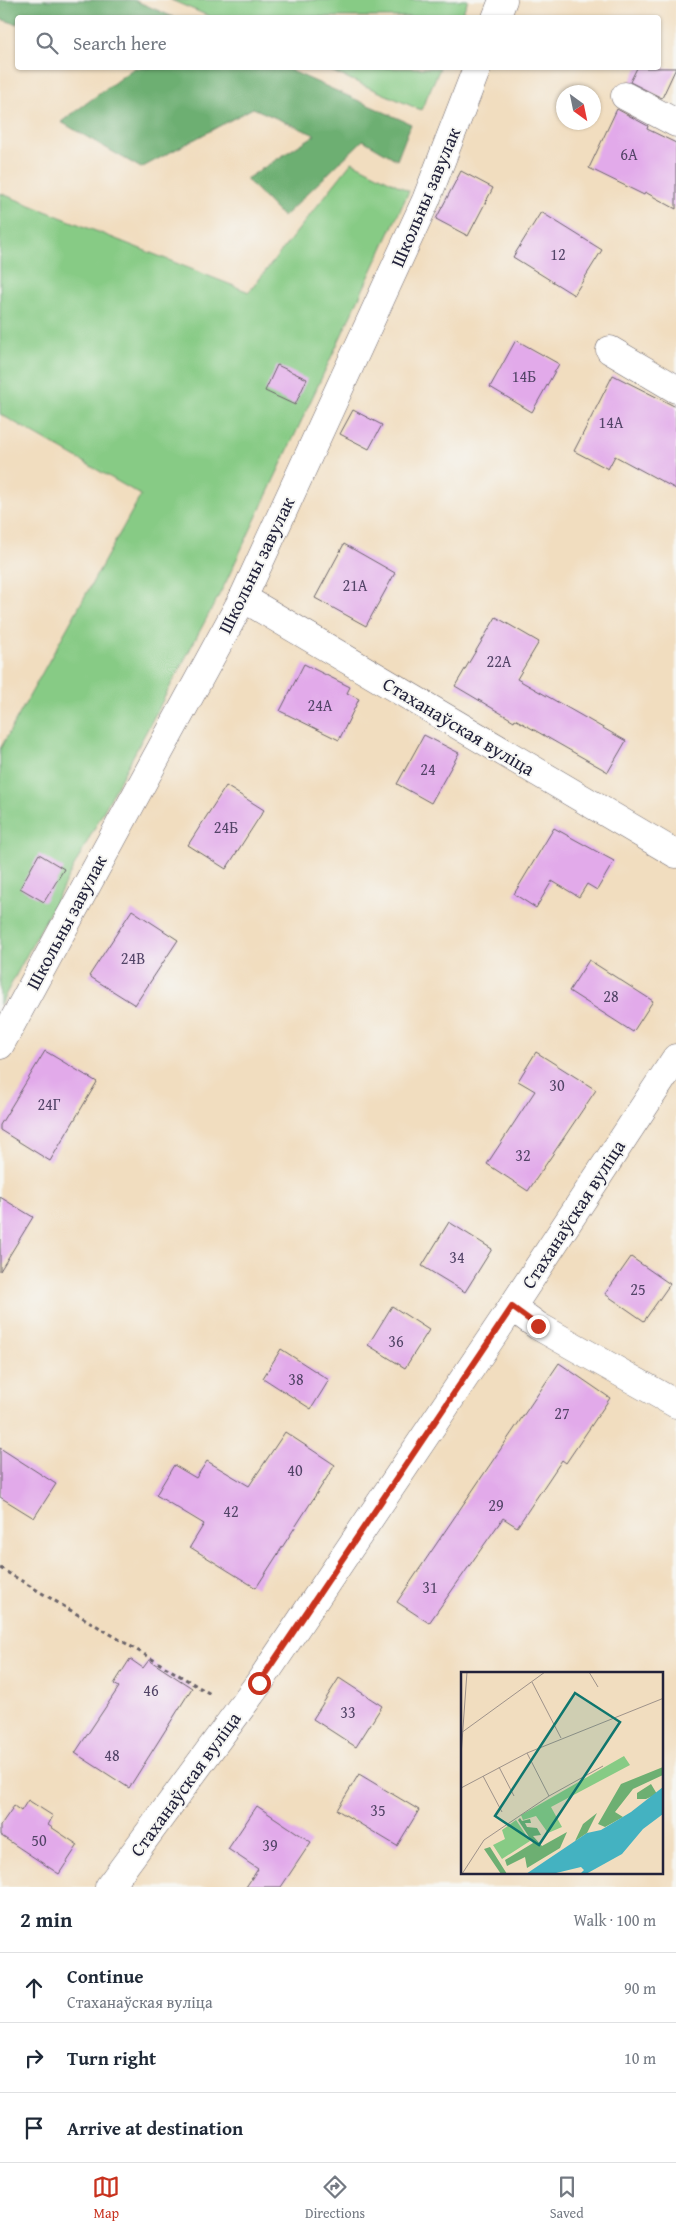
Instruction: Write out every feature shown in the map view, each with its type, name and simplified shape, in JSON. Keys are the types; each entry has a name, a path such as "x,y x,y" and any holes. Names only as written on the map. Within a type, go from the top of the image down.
{"street":[{"path":"497,15 503,0"},
{"name":"Школьны завулак","path":"0,1045 243,598 426,200 476,70"},
{"path":"626,96 676,123"},
{"path":"610,350 676,389"},
{"name":"Стаханаўская вуліца","path":"243,598 676,854"},
{"name":"Стаханаўская вуліца","path":"109,1887 259,1683 512,1307 676,1058"},
{"path":"512,1307 538,1326 676,1404"}],"path":[{"path":"0,1568 218,1698"}],"green space":[{"path":"0,0 134,0 168,15 15,15 15,23 0,19"},
{"path":"171,0 468,0 462,15 206,15"},
{"path":"131,70 290,70 411,124 397,160 363,140 283,217 246,179 315,135 253,108 141,168 61,122"},
{"path":"329,70 439,70 421,110"},
{"path":"352,162 409,191 226,582 0,1005 0,749 141,495 0,414 0,193 249,292"}],"building":[{"path":"676,68 662,98 630,82 636,70"},
{"path":"617,109 648,126 647,129 676,143 676,209 645,192 644,195 589,168"},
{"path":"461,171 493,188 468,236 436,219"},
{"path":"541,212 602,250 574,295 513,257"},
{"path":"516,340 559,364 532,412 490,387"},
{"path":"277,365 307,379 295,405 265,391"},
{"path":"613,375 676,407 676,489 615,456 608,469 574,451"},
{"path":"353,410 382,425 369,449 340,434"},
{"path":"344,544 395,573 366,626 315,598"},
{"path":"496,617 539,642 517,679 626,741 608,772 515,719 514,721 455,686"},
{"path":"304,664 350,687 347,693 359,699 339,740 280,711"},
{"path":"424,735 459,753 431,803 397,784"},
{"path":"226,786 264,810 226,869 188,845"},
{"path":"554,828 614,861 597,890 587,884 579,897 552,881 536,908 514,894"},
{"path":"39,854 64,869 44,902 20,888"},
{"path":"132,910 178,940 135,1005 89,976"},
{"path":"589,960 653,1001 633,1032 569,991"},
{"path":"45,1051 97,1082 50,1161 0,1130 0,1125"},
{"path":"536,1052 596,1090 528,1191 487,1164 535,1091 518,1081"},
{"path":"0,1197 33,1217 0,1271"},
{"path":"449,1222 492,1249 465,1292 422,1266"},
{"path":"631,1257 670,1284 644,1321 605,1294"},
{"path":"392,1306 429,1330 405,1368 368,1345"},
{"path":"281,1349 329,1380 311,1409 263,1378"},
{"path":"559,1363 610,1398 566,1463 562,1460 517,1527 503,1518 429,1623 397,1602"},
{"path":"285,1432 335,1465 256,1588 190,1547 204,1524 156,1495 174,1465 196,1478 207,1461 249,1486"},
{"path":"0,1448 56,1484 34,1518 0,1497"},
{"path":"130,1659 143,1668 149,1660 192,1688 129,1788 75,1753 119,1687 114,1684"},
{"path":"339,1678 382,1706 356,1747 313,1719"},
{"path":"359,1774 419,1810 397,1846 337,1810"},
{"path":"28,1800 53,1816 48,1825 78,1845 59,1874 0,1835 0,1826 14,1806 21,1811"},
{"path":"257,1806 311,1842 281,1887 246,1887 258,1869 228,1849"}],"route":[{"path":"259,1683 512,1307 538,1326"}]}
